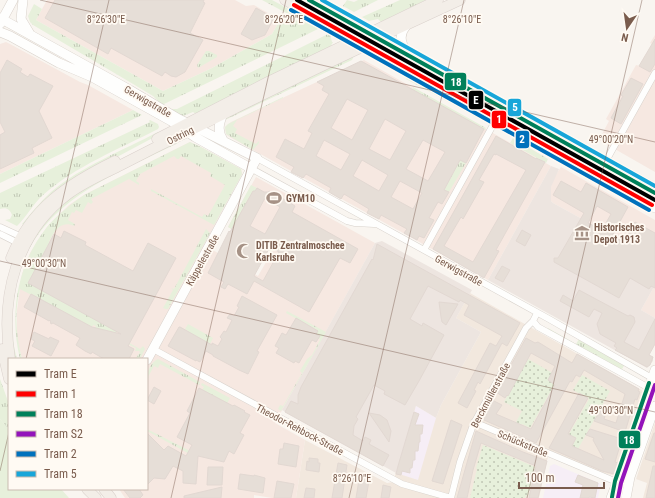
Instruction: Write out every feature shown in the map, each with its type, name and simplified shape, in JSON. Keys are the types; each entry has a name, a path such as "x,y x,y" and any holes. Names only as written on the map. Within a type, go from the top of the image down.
{"main road":[{"path":"285,0 366,44"},
{"path":"314,0 376,34"},
{"name":"Ostring","path":"188,127 223,114 366,44 376,34 438,0"},
{"name":"Ostring","path":"0,300 4,277 30,222 47,203 70,185 86,175 188,127 356,39 406,26 460,0"},
{"path":"332,51 336,44 337,38 333,27"},
{"name":"Ostring","path":"5,360 8,293 22,241"},
{"name":"Ostring","path":"0,341 8,374"},
{"path":"88,490 96,498"},
{"path":"105,490 111,498"}],"street":[{"path":"0,7 9,0"},
{"path":"2,23 13,0"},
{"path":"2,23 23,0"},
{"path":"23,0 21,19 31,36"},
{"name":"Gerwigstraße","path":"2,23 31,36 188,127 252,169 347,221 355,223 372,223 380,226"},
{"path":"406,26 402,33 401,40 406,51"},
{"name":"Gerwigstraße","path":"0,32 59,63 87,74 188,127 222,140 257,158 654,376"},
{"path":"376,34 655,188"},
{"path":"366,44 557,149 576,163 655,208"},
{"path":"606,161 655,72"},
{"path":"222,140 219,129 223,114"},
{"path":"424,250 498,116"},
{"name":"Käppelestraße","path":"148,358 257,158"},
{"path":"0,227 22,241"},
{"path":"0,234 22,241"},
{"path":"537,313 533,321 538,327 652,390"},
{"name":"Berckmüllerstraße","path":"451,498 460,462 474,422 526,328 533,321"},
{"name":"Theodor-Rehbock-Straße","path":"153,349 402,484 451,498"},
{"path":"611,498 652,390 654,376"},
{"path":"626,498 630,477 655,406"},
{"name":"Schückstraße","path":"474,422 617,482 629,485"}],"shaded area":[{"path":"47,0 235,0 246,6 254,5 280,20 272,34 212,68 163,91 36,20"},
{"path":"655,35 655,172 599,140 609,121 606,119 636,65 640,66 652,44 650,43"},
{"path":"6,42 133,110 0,174 0,44"},
{"path":"364,60 551,166 488,280 226,134 225,127 231,122"},
{"path":"190,142 241,169 242,174 204,245 258,276 272,252 228,227 256,177 375,243 275,423 305,440 296,498 272,498 254,495 254,498 125,498 120,490 148,490 148,358 22,358 17,339 17,310 22,274 30,253 47,227 69,205 84,195"},
{"path":"551,166 559,169 551,187 551,201 553,203 655,259 655,285 641,310 655,318 655,344 648,355 653,357 653,361 647,368 488,280"},
{"path":"561,167 655,220 655,259 553,203 551,201 551,187 554,177"},
{"path":"382,241 472,290 456,318 481,332 441,405 436,418 416,406 396,473 282,410 375,243"},
{"path":"655,285 655,318 641,310"},
{"path":"470,293 643,391 616,476 600,472 551,451 547,460 539,498 296,498 305,440 387,483 393,482 416,406 436,418 441,405 481,332 456,318"},
{"path":"416,406 436,418 418,480 396,473"},
{"path":"655,423 655,498 643,498 647,483 636,479"},
{"path":"554,464 601,484 598,498 543,498 550,466"}],"green space":[{"path":"262,0 272,0 302,16 290,15"},
{"path":"347,0 354,2 358,0 378,0 354,12 343,6"},
{"path":"400,0 426,0 381,22 378,19 369,21 362,17"},
{"path":"34,4 42,9 36,20 163,91 212,68 272,34 280,20 300,21 320,28 162,105 153,96 33,25 28,16"},
{"path":"330,34 333,42 329,49 196,114 193,112 183,116 172,109 177,109"},
{"path":"206,51 217,55 217,57 198,68 197,65"},
{"path":"354,56 352,60 223,121 226,117"},
{"path":"405,68 490,116 492,122 478,118 406,79"},
{"path":"413,87 486,128 484,130 412,90"},
{"path":"283,97 237,120 233,126 237,129 235,133 256,144 259,141 253,150 226,134 225,127 228,124"},
{"path":"133,110 142,115 0,183 0,174"},
{"path":"150,120 158,124 158,129 69,175 43,195 17,226 5,220 10,219 12,215 8,209 0,209 0,193 150,122"},
{"path":"517,131 554,152 552,154 544,152 515,135"},
{"path":"158,132 162,133 117,157 25,226 22,224 51,192 63,183 103,159"},
{"path":"513,138 548,159 546,163 510,143"},
{"path":"175,141 178,143 97,184 73,200 51,219 34,241 21,267 14,299 12,329 17,358 13,358 9,314 22,256 48,216 77,192"},
{"path":"190,142 241,169 242,174 214,225 151,191 151,189 202,217 204,214 208,216 225,185 210,176 211,173 181,156 177,159 174,156 140,174 136,181 139,185 129,179 91,199 93,202 91,204 88,202 82,213 76,210 74,213 72,212 68,220 75,224 74,226 65,224 58,228 49,242 117,331 115,335 140,349 143,346 145,349 140,358 136,358 140,352 135,351 136,348 95,328 96,326 93,325 92,327 20,289 16,315 18,341 22,358 20,358 15,325 18,290 22,273 37,241 47,227 64,210 84,195"},
{"path":"460,160 466,163 449,192 444,190"},
{"path":"251,185 257,188 253,191 233,228 272,248 289,218 291,219 272,252 228,227"},
{"path":"206,229 210,233 168,309 163,308 173,290 171,288 174,289"},
{"path":"287,311 326,332 281,411 278,409 280,405 283,406 302,373 300,371 307,359 312,355 320,340 316,334 317,330 286,313"},
{"path":"188,324 213,338 206,352 187,333 188,331 185,329"},
{"path":"548,328 576,344 579,339 625,364 622,369 640,380 547,330"},
{"path":"158,359 200,382 199,385 160,364 158,368 154,366 148,377 150,367"},
{"path":"528,359 556,375 557,380 530,428 522,424 521,426 515,424 522,411 504,402"},
{"path":"582,375 610,391 578,449 564,443 589,399 573,390"},
{"path":"0,379 8,401 8,429 0,419"},
{"path":"202,383 230,398 197,458 148,432 148,430 196,454 202,390 204,387 201,385"},
{"path":"0,419 8,429 8,490 62,490 69,498 0,498"},
{"path":"483,445 535,467 528,496 525,498 470,498 476,468"}],"building":[{"path":"55,0 204,0 203,2 205,3 190,33 203,40 185,72 176,77 165,72 162,76 111,48 108,54 45,18"},
{"path":"256,8 274,18 265,35 252,40 241,34"},
{"path":"655,39 655,64 650,72 639,66"},
{"path":"7,60 22,69 20,72 28,77 30,74 53,86 39,111 52,138 32,148 34,153 0,169 0,135 5,132 0,122 0,73"},
{"path":"361,61 484,129 466,163 460,160 444,190 449,192 442,204 438,202 429,218 434,220 424,238 419,236 417,240 404,233 407,229 381,215 379,219 367,213 369,209 344,194 341,199 329,192 331,188 306,174 303,178 291,172 294,167 276,157 285,139 304,149 312,133 308,131 329,94 322,90 324,86 317,82","holes":["347,99 368,110 352,140 331,128","385,119 406,131 390,160 369,149","324,140 350,154 341,170 316,156","423,140 445,152 428,181 406,169","362,160 388,175 379,191 353,176","400,181 422,193 413,209 391,197"]},
{"path":"631,78 643,84 621,124 611,118 623,96 621,95"},
{"path":"496,136 536,159 545,162 496,250 499,251 484,278 433,249","holes":["494,154 526,170 473,262 444,246 461,217 463,219 484,182 479,180"]},
{"path":"561,181 581,192 586,183 628,207 612,236 624,242 635,222 655,233 655,288 651,286 649,289 630,278 619,298 554,262 554,258 558,258 584,213 553,195","holes":["597,206 611,214 602,230 588,223"]},
{"path":"257,188 264,192 269,191 282,198 295,206 292,212 358,249 350,263 340,258 309,312 254,281 247,294 228,284 225,289 221,287 224,282 208,273 229,231 230,232 253,191","holes":["265,198 280,207 265,234 250,226","270,247 279,252 263,281 254,276"]},
{"path":"522,230 531,235 525,246 516,241"},
{"path":"64,231 86,242 85,245 133,271 148,243 176,258 128,346 134,349 130,358 102,358 92,352 91,354 76,345 80,338 53,323 51,324 50,320 49,321 24,307 31,294 92,327 121,334 28,283 54,234 61,238"},
{"path":"377,244 520,323 507,346 502,343 480,384 478,382 474,390 476,391 467,408 458,403 490,343 496,346 502,336 464,315 469,305 460,300 459,302 428,286 410,319 422,326 423,323 444,335 419,381 405,405 384,394 385,391 374,385 356,417 358,419 354,426 353,435 363,441 365,437 371,440 369,444 389,455 383,466 285,412 291,401 298,404 298,395 301,387 372,259 373,260"},
{"path":"502,266 510,270 503,282 495,278"},
{"path":"579,290 628,316 630,315 634,317 635,322 624,342 639,350 655,319 655,344 649,355 653,357 650,365 647,367 615,350 617,348 614,346 616,343 600,334 597,324 602,313 594,309 589,317 560,301 563,295 573,301"},
{"path":"242,296 277,315 257,351 259,352 248,374 206,351 200,362 168,346 180,327 212,345 212,343 218,346 222,339 220,337 224,331 226,332 232,320 227,318 230,314 234,316 239,307 237,306"},
{"path":"439,302 458,304 446,325 442,322"},
{"path":"296,318 318,331 316,334 320,336 316,342 312,340 299,363 295,361 294,363 276,353 279,348 275,346 282,333 286,335"},
{"path":"34,332 49,339 50,337 59,341 51,356 32,346 35,341 31,339"},
{"path":"526,338 535,343 538,342 572,363 577,354 639,389 638,391 640,392 637,400 635,399 625,432 594,421 603,406 608,407 604,419 616,423 625,394 584,370 580,377 576,375 572,382 570,381 536,443 484,420 482,417 492,400 502,405 496,414 531,429 555,385 548,380 555,366 531,353 508,396 507,395 505,398 496,392"},
{"path":"154,387 161,391 154,404 148,401"},
{"path":"199,388 233,406 234,405 250,415 240,433 244,435 234,454 229,451 224,462 198,456 196,484 183,483 183,471 173,466 165,479 154,478 148,484 148,434 164,450 168,446 186,456 192,445 177,437 190,413 187,411"},
{"path":"579,393 588,398 568,434 576,438 572,446 604,460 593,440 594,438 586,435 590,429 622,439 615,462 618,463 614,474 602,471 549,448"},
{"path":"414,412 419,414 415,425 423,425 422,434 420,434 418,451 415,451 415,460 413,460 410,473 402,471 401,475 396,474 398,466"},
{"path":"369,413 380,415 387,420 391,431 389,442"},
{"path":"451,420 462,425 443,484 432,481"},
{"path":"476,431 547,461 538,498 529,498 536,466 481,443 467,498 457,498"},
{"path":"655,433 655,462 645,459"},
{"path":"284,443 299,446 296,467 278,464 280,449 283,449"},
{"path":"309,458 318,459 318,463 320,463 319,472 306,470 307,461 309,462"},
{"path":"338,463 347,465 342,498 332,498"},
{"path":"653,466 655,466 655,498 646,498"},
{"path":"208,467 223,467 222,485 207,485"},
{"path":"240,474 254,475 265,478 263,493 238,489"},
{"path":"360,474 370,475 366,498 356,498"},
{"path":"578,475 598,483 595,498 580,498 583,485 575,482"},
{"path":"277,481 294,484 291,498 274,498"},
{"path":"383,485 391,487 389,498 381,498"},
{"path":"222,487 221,498 184,498 184,496"},
{"path":"306,488 315,489 314,498 304,498"},
{"path":"124,490 140,490 143,495 140,498 130,498"}],"tram line":[{"name":"E","path":"297,0 655,200"},
{"name":"18","path":"309,0 655,193"},
{"name":"5","path":"322,0 655,186"},
{"name":"1","path":"294,5 652,205"},
{"name":"2","path":"291,10 649,210"},
{"name":"18","path":"612,497 615,481 649,383"},
{"name":"S2","path":"618,498 621,483 655,385"}],"place":[{"name":"GYM10","path":"274,198"},
{"name":"Historisches Depot 1913","path":"582,233"},
{"name":"DITIB Zentralmoschee Karlsruhe","path":"244,251"}]}
